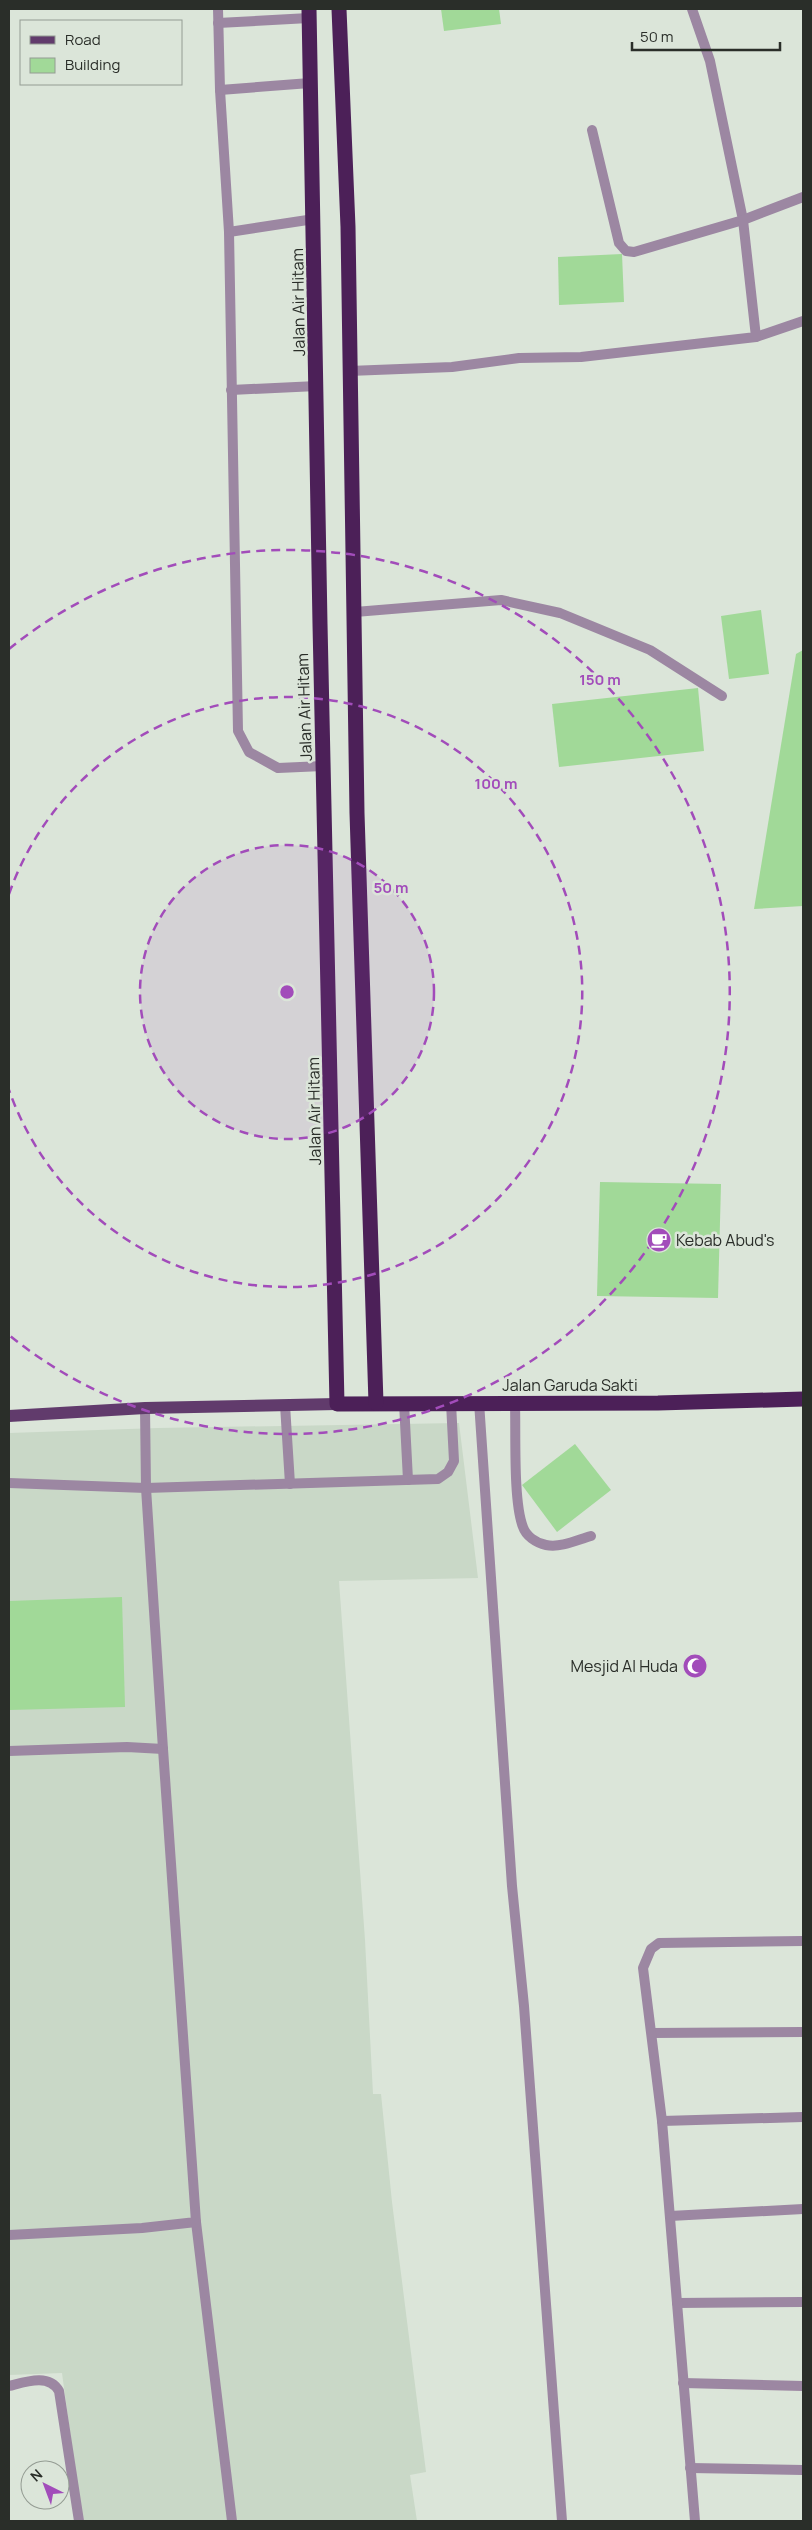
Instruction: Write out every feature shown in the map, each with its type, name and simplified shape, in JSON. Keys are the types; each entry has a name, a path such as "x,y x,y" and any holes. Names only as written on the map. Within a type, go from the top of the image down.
{"highway":[{"path":"340,9 348,227 348,371 355,612 358,823 376,1403"},
{"name":"Jalan Air Hitam","path":"309,13 337,1404"},
{"name":"Jalan Garuda Sakti","path":"337,1404 479,1402 516,1404 803,1399"}],"main road":[{"path":"9,1416 145,1408 337,1404"}],"street":[{"path":"218,9 220,90 228,232 238,732 250,752 278,768 324,766"},
{"path":"692,9 710,61 743,220 756,337"},
{"path":"218,23 309,13"},
{"path":"220,90 310,83"},
{"path":"592,130 619,242 626,251 634,252 743,220 803,196"},
{"path":"228,232 314,219"},
{"path":"348,371 452,367 519,358 582,357 756,337 803,321"},
{"path":"231,390 317,386"},
{"path":"355,612 501,600 552,611 650,650 722,696"},
{"path":"479,1402 511,1876 524,2006 562,2521"},
{"path":"404,1403 408,1480"},
{"path":"9,1483 146,1488 438,1479 448,1472 454,1461 451,1403"},
{"path":"516,1404 518,1502 521,1521 526,1532 535,1540 546,1545 560,1545 591,1536"},
{"path":"285,1405 290,1484"},
{"path":"145,1408 146,1488 196,2222 232,2521"},
{"path":"9,1750 127,1747 163,1749"},
{"path":"696,2521 662,2121 643,1968 652,1949 660,1943 803,1941"},
{"path":"652,2034 803,2032"},
{"path":"662,2121 803,2117"},
{"path":"670,2216 803,2210"},
{"path":"9,2235 142,2228 196,2222"},
{"path":"677,2303 803,2302"},
{"path":"9,2386 37,2380 49,2382 56,2388 79,2521"},
{"path":"683,2383 803,2386"},
{"path":"690,2468 803,2470"}],"shaded area":[{"path":"459,1423 478,1578 339,1581 365,1940 373,2094 381,2094 392,2202 426,2472 410,2475 417,2521 82,2521 62,2373 9,2375 9,1433 158,1428"}],"building":[{"path":"441,9 499,9 501,24 444,31"},
{"path":"622,254 624,302 559,305 558,257"},
{"path":"761,610 769,674 729,679 721,616"},
{"path":"803,650 803,906 754,909 796,654"},
{"path":"698,688 704,751 559,767 552,704"},
{"name":"Kebab Abud's","path":"600,1182 721,1184 718,1298 597,1296"},
{"path":"575,1444 611,1490 557,1532 522,1485"},
{"path":"122,1597 125,1707 9,1710 9,1601"}],"place":[{"name":"Kebab Abud's","path":"659,1240"},
{"name":"Mesjid Al Huda","path":"695,1666"}]}
